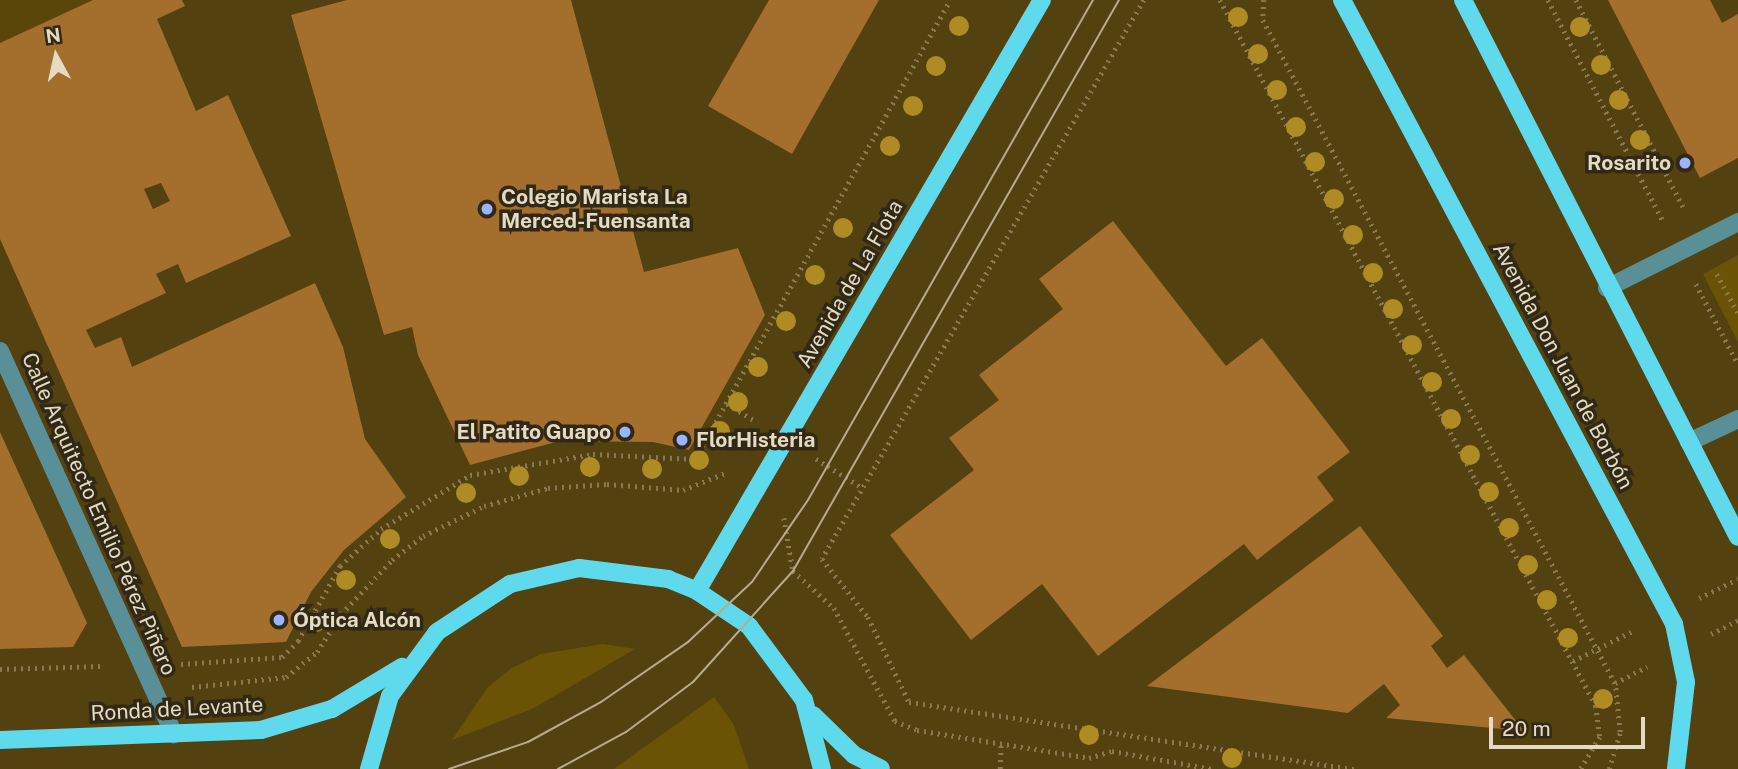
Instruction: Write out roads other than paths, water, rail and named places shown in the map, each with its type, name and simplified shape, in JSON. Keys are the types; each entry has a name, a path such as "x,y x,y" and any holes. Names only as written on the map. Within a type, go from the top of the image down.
{"main road":[{"name":"Avenida de La Flota","path":"697,591 1042,0"},
{"name":"Avenida Don Juan de Borbón","path":"1342,0 1674,624 1686,682 1676,769"},
{"path":"1463,0 1607,288 1738,537"},
{"name":"Ronda de Levante","path":"0,740 261,730 301,721 358,697 484,597 545,573 579,568 632,571 697,591"},
{"path":"697,591 768,646 833,737 881,769"},
{"path":"369,769 390,696 419,650"},
{"path":"804,700 822,769"}],"street":[{"path":"1607,288 1738,222"},
{"name":"Calle Arquitecto Emilio Pérez Piñero","path":"0,351 174,734"},
{"path":"1689,442 1738,419"}],"tram line":[{"path":"449,769 528,742 601,702 688,642 752,582 808,500 1093,0"},
{"path":"558,769 626,732 693,682 793,571 1119,0"}],"place":[{"name":"Rosarito","path":"1685,163"},
{"name":"Colegio Marista La Merced-Fuensanta","path":"487,209"},
{"name":"El Patito Guapo","path":"625,432"},
{"name":"FlorHisteria","path":"682,440"},
{"name":"Óptica Alcón","path":"279,620"}]}
